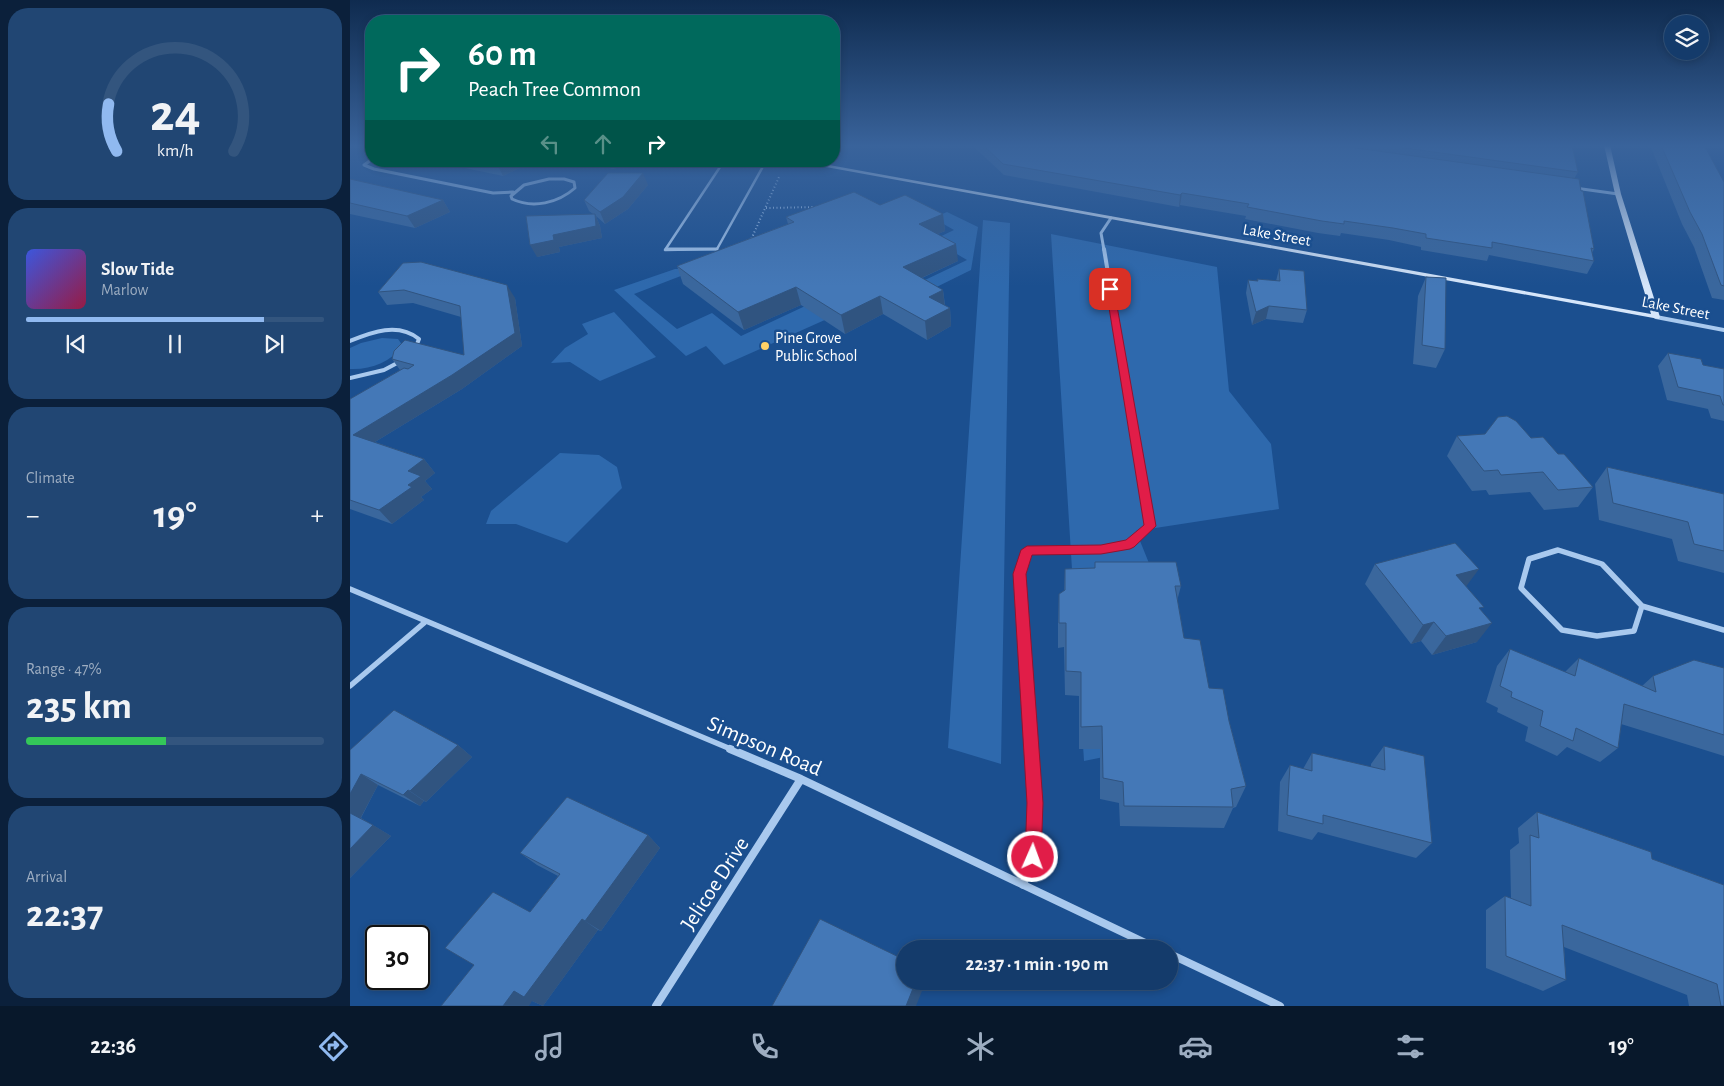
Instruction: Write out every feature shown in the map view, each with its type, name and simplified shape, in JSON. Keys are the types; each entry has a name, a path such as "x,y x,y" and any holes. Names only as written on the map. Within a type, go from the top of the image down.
{"street":[{"path":"488,192 514,192 511,196 516,202 540,203 566,196 571,192"},
{"name":"Lake Street","path":"967,192 1724,330"},
{"path":"1602,192 1618,194 1656,317"},
{"path":"1023,885 1033,857 1035,803 1020,574 1027,550 1101,549 1130,544 1150,526 1101,233 1111,218"},
{"path":"350,341 381,331 406,331 414,334 419,339 411,355"},
{"path":"350,378 384,370 405,359"},
{"path":"1642,606 1634,631 1597,636 1562,630 1521,588 1528,559 1558,550 1602,564 1642,606 1724,630"},
{"name":"Simpson Road","path":"350,589 424,622 801,780 1139,940"},
{"path":"350,686 424,622"},
{"name":"Jelicoe Drive","path":"656,1006 801,780"},
{"path":"1178,958 1280,1006"}],"lane":[{"path":"703,192 665,250 717,249 749,192"}],"path":[{"path":"747,247 772,192"},
{"path":"766,208 822,207"},
{"path":"750,241 760,241"}],"shaded area":[{"path":"947,212 978,227 971,270 898,306 885,299 967,260 933,240 954,230 933,218"},
{"path":"983,220 1010,223 1001,764 948,748"},
{"path":"1051,234 1217,267 1229,391 1271,444 1279,509 1136,531 1218,734 1084,761"},
{"path":"675,269 699,269 634,294 677,329 712,313 741,336 850,285 874,298 724,365 706,346 686,356 614,290"},
{"path":"614,312 656,357 600,381 570,362 551,363 565,348 588,334 582,324"},
{"path":"382,338 398,339 403,346 398,352 380,364 350,369 350,348"},
{"path":"560,453 599,455 617,467 622,488 567,543 516,524 486,524 491,511"}],"building":[{"path":"350,192 407,192 443,200 407,216 350,203"},
{"path":"591,192 627,192 623,197 600,212 584,200"},
{"path":"854,192 880,205 905,195 943,214 919,224 956,244 903,267 943,290 929,297 950,308 925,321 880,296 841,315 796,287 738,312 677,266 794,222 786,217"},
{"path":"1163,192 1583,192 1594,249 1591,248 1594,261 1492,242 1492,248 1426,238 1426,234 1393,228 1344,221 1344,224 1322,221 1247,207 1249,204 1182,193 1180,195"},
{"path":"1681,192 1724,192 1724,286 1721,285 1702,234"},
{"path":"595,214 596,226 553,235 554,240 530,245 526,216"},
{"path":"421,262 507,285 515,333 452,375 353,435 424,459 408,471 421,476 408,485 412,487 379,510 350,500 350,399 404,368 408,369 414,365 392,359 394,351 405,340 464,355 460,306 404,290 378,292 403,263"},
{"path":"1279,269 1304,271 1307,310 1269,306 1256,312 1248,280 1280,281"},
{"path":"1426,277 1446,278 1445,349 1422,345"},
{"path":"1668,353 1701,359 1703,365 1724,369 1724,405 1720,396 1678,387"},
{"path":"1507,416 1516,421 1531,438 1543,437 1558,454 1564,454 1593,487 1558,490 1543,472 1501,475 1498,470 1484,471 1457,436 1485,434 1498,417"},
{"path":"1607,467 1724,494 1724,551 1694,544 1688,522 1613,503"},
{"path":"1455,543 1479,569 1456,575 1484,607 1479,608 1492,623 1446,636 1434,622 1423,625 1375,564"},
{"path":"1095,562 1176,562 1181,586 1175,586 1184,638 1200,640 1209,688 1223,689 1229,721 1246,786 1231,789 1233,807 1124,806 1123,782 1103,778 1102,726 1081,727 1081,672 1066,671 1066,623 1059,623 1059,594 1065,590 1065,569 1095,568"},
{"path":"1510,649 1575,676 1579,658 1656,692 1653,676 1694,660 1724,668 1724,735 1624,704 1618,748 1576,728 1573,741 1540,726 1543,711 1511,697 1512,692 1500,686"},
{"path":"394,710 458,745 410,791 408,790 403,795 361,774 350,794 350,750"},
{"path":"1384,746 1424,756 1432,843 1323,815 1323,824 1287,815 1290,765 1312,771 1312,753 1385,770"},
{"path":"567,797 648,835 585,921 582,919 524,997 514,991 503,1006 441,1006 474,965 445,948 493,892 530,912 560,874 520,853"},
{"path":"1537,812 1651,852 1652,859 1724,885 1724,1006 1721,1006 1717,984 1562,925 1566,980 1506,956 1505,896 1531,906 1530,835 1539,838"},
{"path":"350,813 373,825 350,849"},
{"path":"820,919 896,956 896,990 912,990 906,1006 772,1006"}],"place":[{"name":"Pine Grove Public School","path":"765,346"}],"route":[{"path":"1033,857 1035,803 1020,574 1027,550 1101,549 1130,544 1150,526 1110,289"}]}
